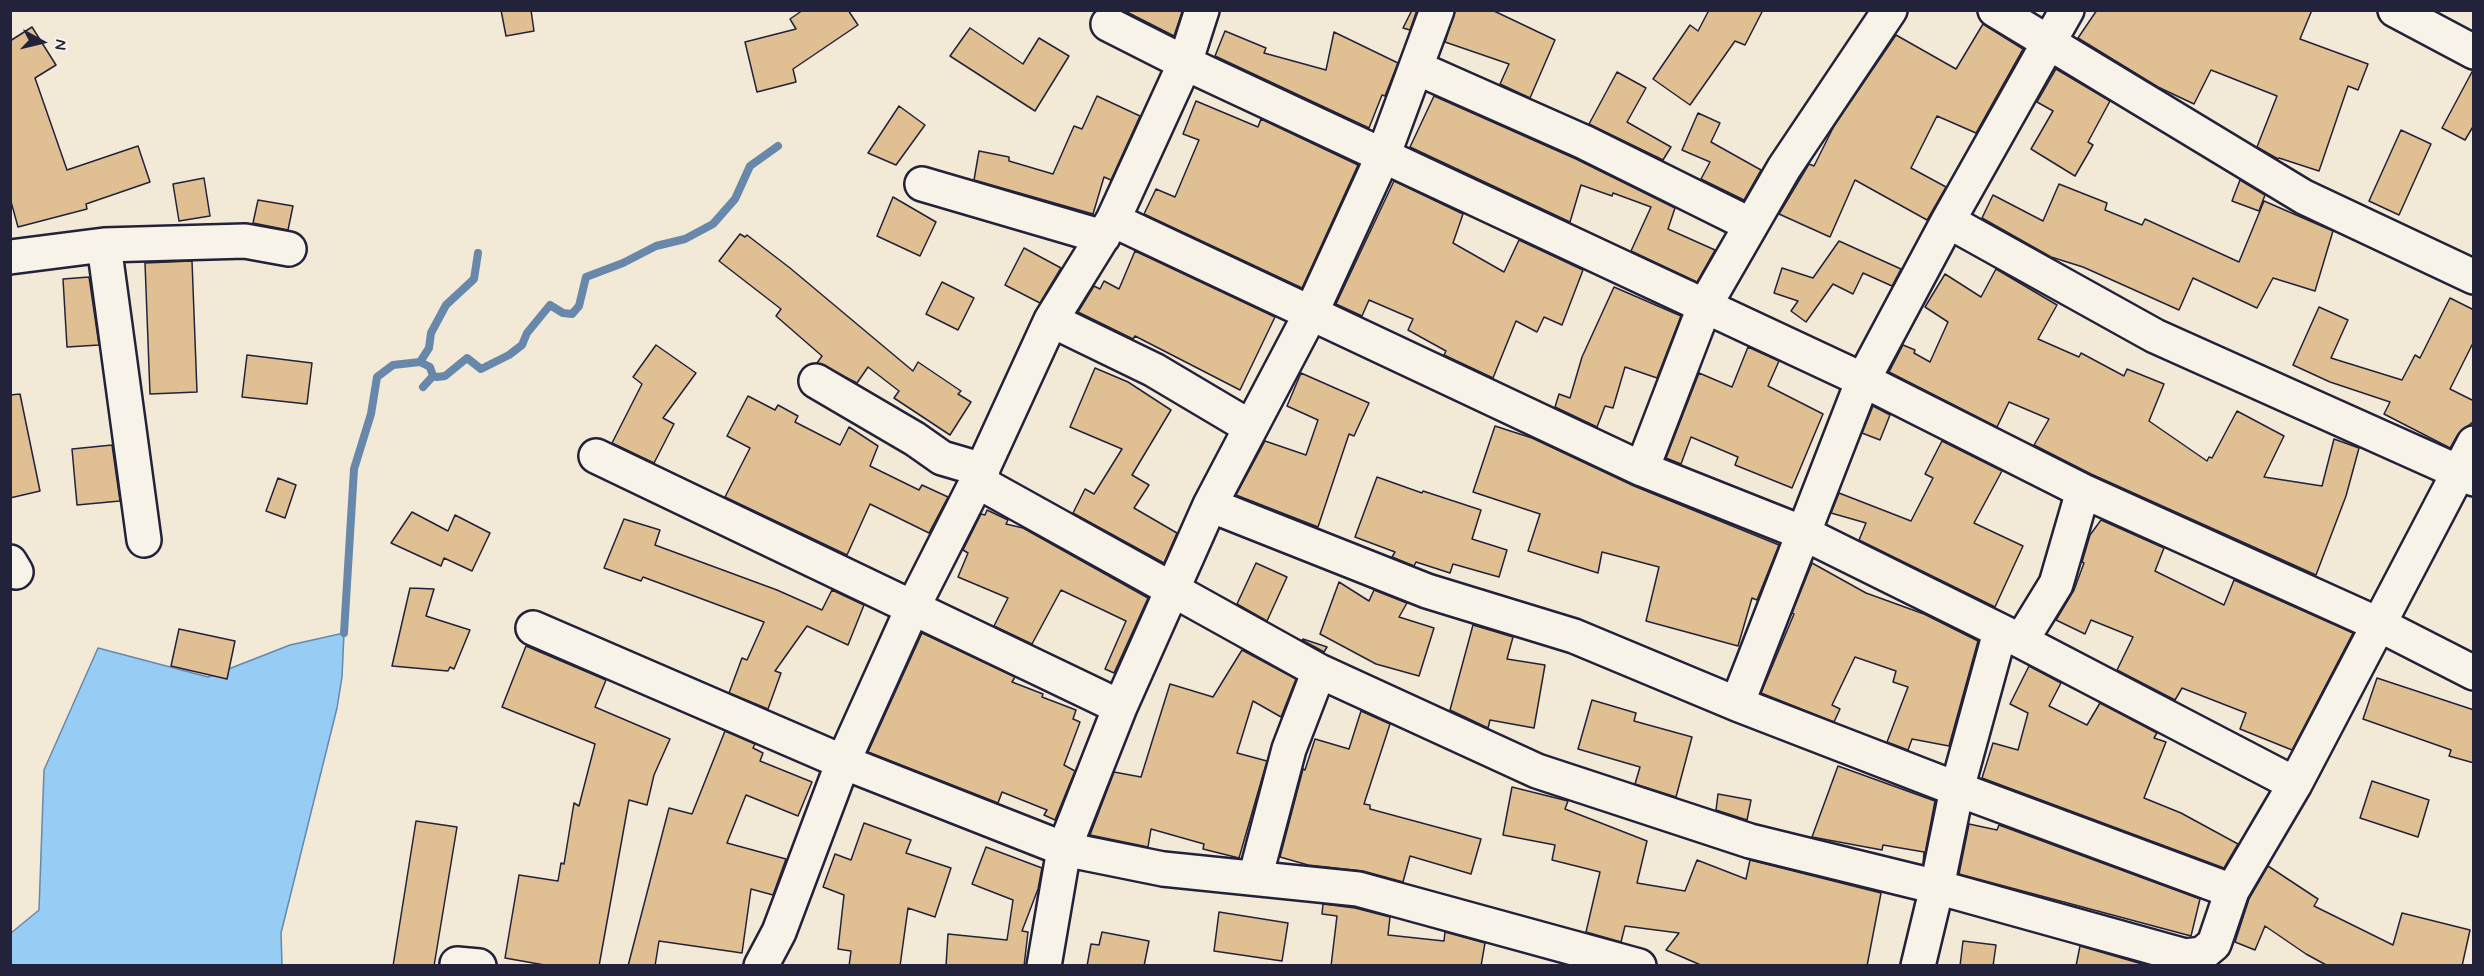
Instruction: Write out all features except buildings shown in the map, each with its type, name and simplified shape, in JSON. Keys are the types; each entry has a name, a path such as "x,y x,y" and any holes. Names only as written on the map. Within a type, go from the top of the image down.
{"street":[{"path":"761,966 779,932 843,762 913,607 980,476 1051,320 1108,229 1185,63 1202,10"},
{"path":"1044,966 1064,849 1120,706 1210,505 1311,313 1383,156 1437,10"},
{"path":"1642,469 1705,305 1784,168 1890,10"},
{"path":"1995,10 2304,197 2474,276"},
{"path":"1737,704 1863,380 1948,221 2067,10"},
{"path":"2395,10 2474,52"},
{"path":"1108,24 1185,63 1863,380 2083,491 2380,625 2474,673"},
{"path":"1417,68 1584,142 1751,225"},
{"path":"921,184 1108,229 1311,313 1642,469 1803,533 2011,636 2295,784"},
{"path":"1948,221 2155,336 2466,476"},
{"path":"10,257 104,245 245,241 289,249"},
{"path":"104,245 144,540"},
{"path":"1051,320 1154,370 1250,428"},
{"path":"816,381 915,439 942,458 980,476 1172,590 1319,670 1537,771 1750,841 1937,887 2185,956 2202,954 2214,944 2232,891 2295,784 2380,625 2466,476 2474,443"},
{"path":"596,456 1120,706"},
{"path":"1918,966 1957,789 2011,636 2056,584 2083,491"},
{"path":"1210,505 1427,591 1574,636 1737,704 2232,891"},
{"path":"533,628 843,762 1064,849 1163,868 1358,889 1639,966"},
{"path":"1255,878 1289,749 1319,670"}],"water":[{"path":"344,633 342,677 337,708 281,933 282,965 11,966 11,933 39,910 44,770 98,648 208,677 290,645"}],"waterway":[{"path":"420,362 430,367 433,376 437,377 445,376 467,358 481,369 509,355 522,345 527,333 550,305 563,313 572,314 579,306 586,277 623,263 656,246 685,239 713,224 735,199 750,166 778,146"},
{"path":"344,633 354,469 371,414 377,377 393,365 420,362 429,348 431,333 446,305 474,279 478,253"},
{"path":"423,387 433,376"}]}
